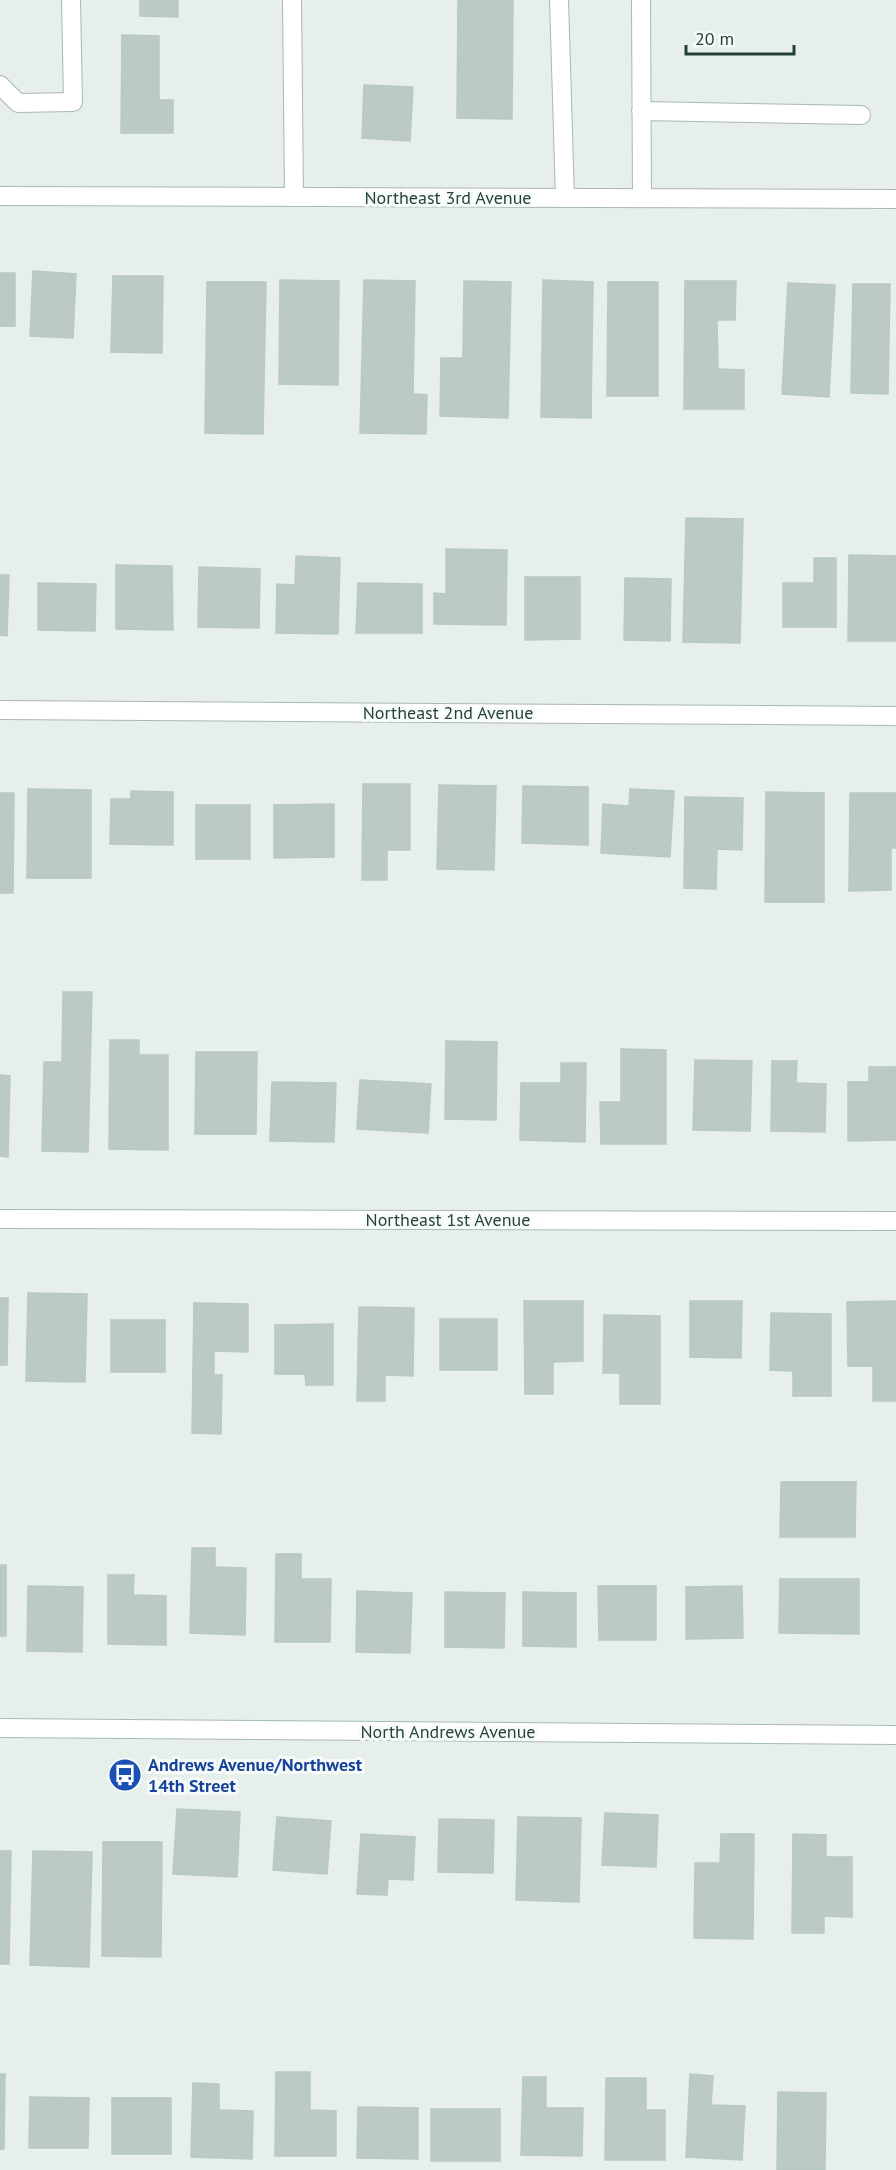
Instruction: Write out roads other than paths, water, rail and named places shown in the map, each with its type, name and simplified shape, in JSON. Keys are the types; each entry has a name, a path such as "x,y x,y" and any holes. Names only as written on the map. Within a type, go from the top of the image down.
{"street":[{"path":"0,85 18,103 73,102 71,0"},
{"path":"292,0 294,197"},
{"path":"559,0 565,198"},
{"path":"641,0 642,198"},
{"path":"641,111 861,115"},
{"name":"Northeast 3rd Avenue","path":"0,196 896,199"},
{"name":"Northeast 2nd Avenue","path":"0,710 896,716"},
{"name":"Northeast 1st Avenue","path":"0,1219 896,1221"},
{"name":"North Andrews Avenue","path":"0,1728 896,1735"}],"place":[{"name":"Andrews Avenue/Northwest 14th Street","path":"125,1775"}]}
